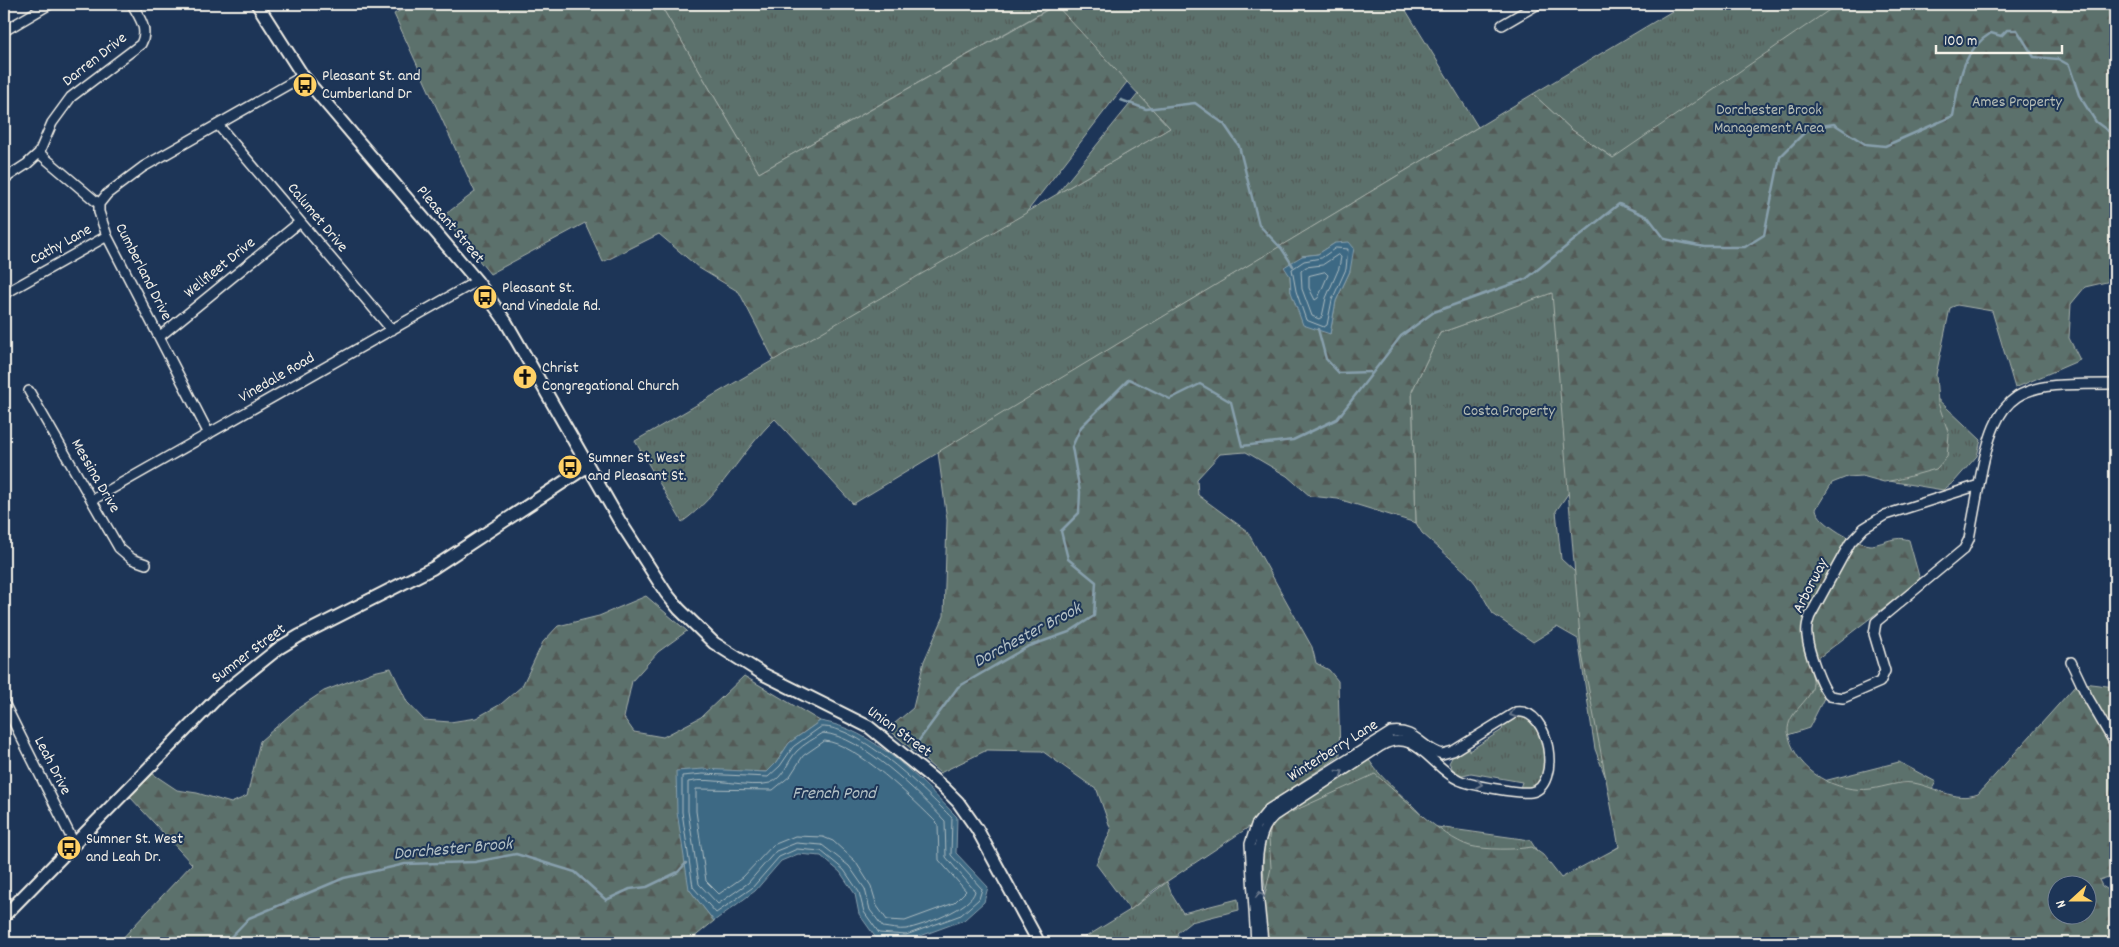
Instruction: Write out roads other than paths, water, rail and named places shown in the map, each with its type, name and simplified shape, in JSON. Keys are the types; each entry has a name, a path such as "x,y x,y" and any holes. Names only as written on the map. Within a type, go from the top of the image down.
{"main road":[{"name":"Pleasant Street","path":"257,4 304,76 476,281 524,348 588,466 639,551 679,609"},
{"name":"Sumner Street","path":"4,916 219,696 279,648 339,614 433,568 588,466"},
{"name":"Union Street","path":"679,609 714,643 763,674 869,727 943,787 958,802 977,830 1038,943"}],"street":[{"path":"4,31 50,4"},
{"name":"Darren Drive","path":"4,179 28,164 39,153 52,123 71,96 141,44 145,34 144,26 132,4"},
{"path":"1502,25 1538,4"},
{"path":"39,153 99,204 108,194 139,170 304,76"},
{"name":"Calumet Drive","path":"218,126 392,330"},
{"name":"Cumberland Drive","path":"99,204 99,212 107,236 209,434"},
{"name":"Wellfleet Drive","path":"159,337 300,222"},
{"name":"Cathy Lane","path":"4,294 107,236"},
{"name":"Vinedale Road","path":"92,500 476,281"},
{"name":"Arborway","path":"1979,485 1878,518 1854,538 1810,616 1807,628 1809,645 1824,689 1830,696 1843,698 1875,685 1882,679 1884,667 1875,638 1875,625 1964,549 1969,539 1993,426 2000,413 2016,397 2036,387 2049,385 2115,384"},
{"name":"Messina Drive","path":"29,391 119,548 132,559 146,564"},
{"path":"2071,662 2087,696 2115,744"},
{"name":"Leah Drive","path":"4,703 74,844"},
{"name":"Winterberry Lane","path":"1256,943 1258,916 1257,850 1264,828 1274,816 1381,746 1393,741 1410,742 1460,780 1527,792 1541,788 1549,772 1542,728 1534,717 1525,712 1509,715 1445,754 1437,752 1411,734 1391,732 1269,809 1256,825 1250,844 1258,916 1263,943"},
{"path":"1444,769 1445,754"}],"water":[{"path":"1349,242 1354,248 1350,271 1336,301 1330,334 1303,325 1291,292 1290,276 1284,267 1302,256 1318,254 1335,243"},
{"name":"French Pond","path":"820,721 840,726 859,734 877,745 912,772 957,817 956,853 988,887 984,902 964,920 907,941 876,938 859,914 855,894 840,872 821,856 798,854 781,861 755,891 714,921 689,889 677,812 676,771 703,769 767,772 776,763 789,743"}],"waterway":[{"name":"Dorchester Brook","path":"912,750 958,687 1027,647 1069,632 1094,616 1096,582 1068,559 1061,531 1079,513 1080,492 1072,447 1081,427 1129,379 1170,399 1200,384 1231,402 1242,446 1293,440 1337,419 1401,336 1434,312 1526,279 1619,204 1648,217 1665,239 1704,247 1745,247 1764,235 1780,157 1809,128 1834,124 1865,144 1885,146 1953,116 1959,81 1967,59 1973,49 1991,33 2001,36 2007,30 2017,30 2034,57 2058,59 2069,65 2079,95 2096,122 2115,136"},
{"path":"1121,100 1146,109 1195,103 1224,124 1239,146 1259,225 1282,249 1293,266"},
{"path":"1318,329 1326,359 1339,373 1370,372"},
{"name":"Dorchester Brook","path":"225,943 249,918 344,878 405,864 475,862 516,854 575,872 606,900 630,889 647,887 678,872 686,863"}],"place":[{"name":"Pleasant St. and Cumberland Dr","path":"305,85"},
{"name":"Pleasant St. and Vinedale Rd.","path":"485,297"},
{"name":"Christ Congregational Church","path":"525,377"},
{"name":"Sumner St. West and Pleasant St.","path":"570,467"},
{"name":"Sumner St. West and Leah Dr.","path":"69,848"}],"park label":[{"name":"Ames Property","path":"2017,102"},
{"name":"Dorchester Brook Management Area","path":"1769,119"},
{"name":"Costa Property","path":"1509,411"}]}
